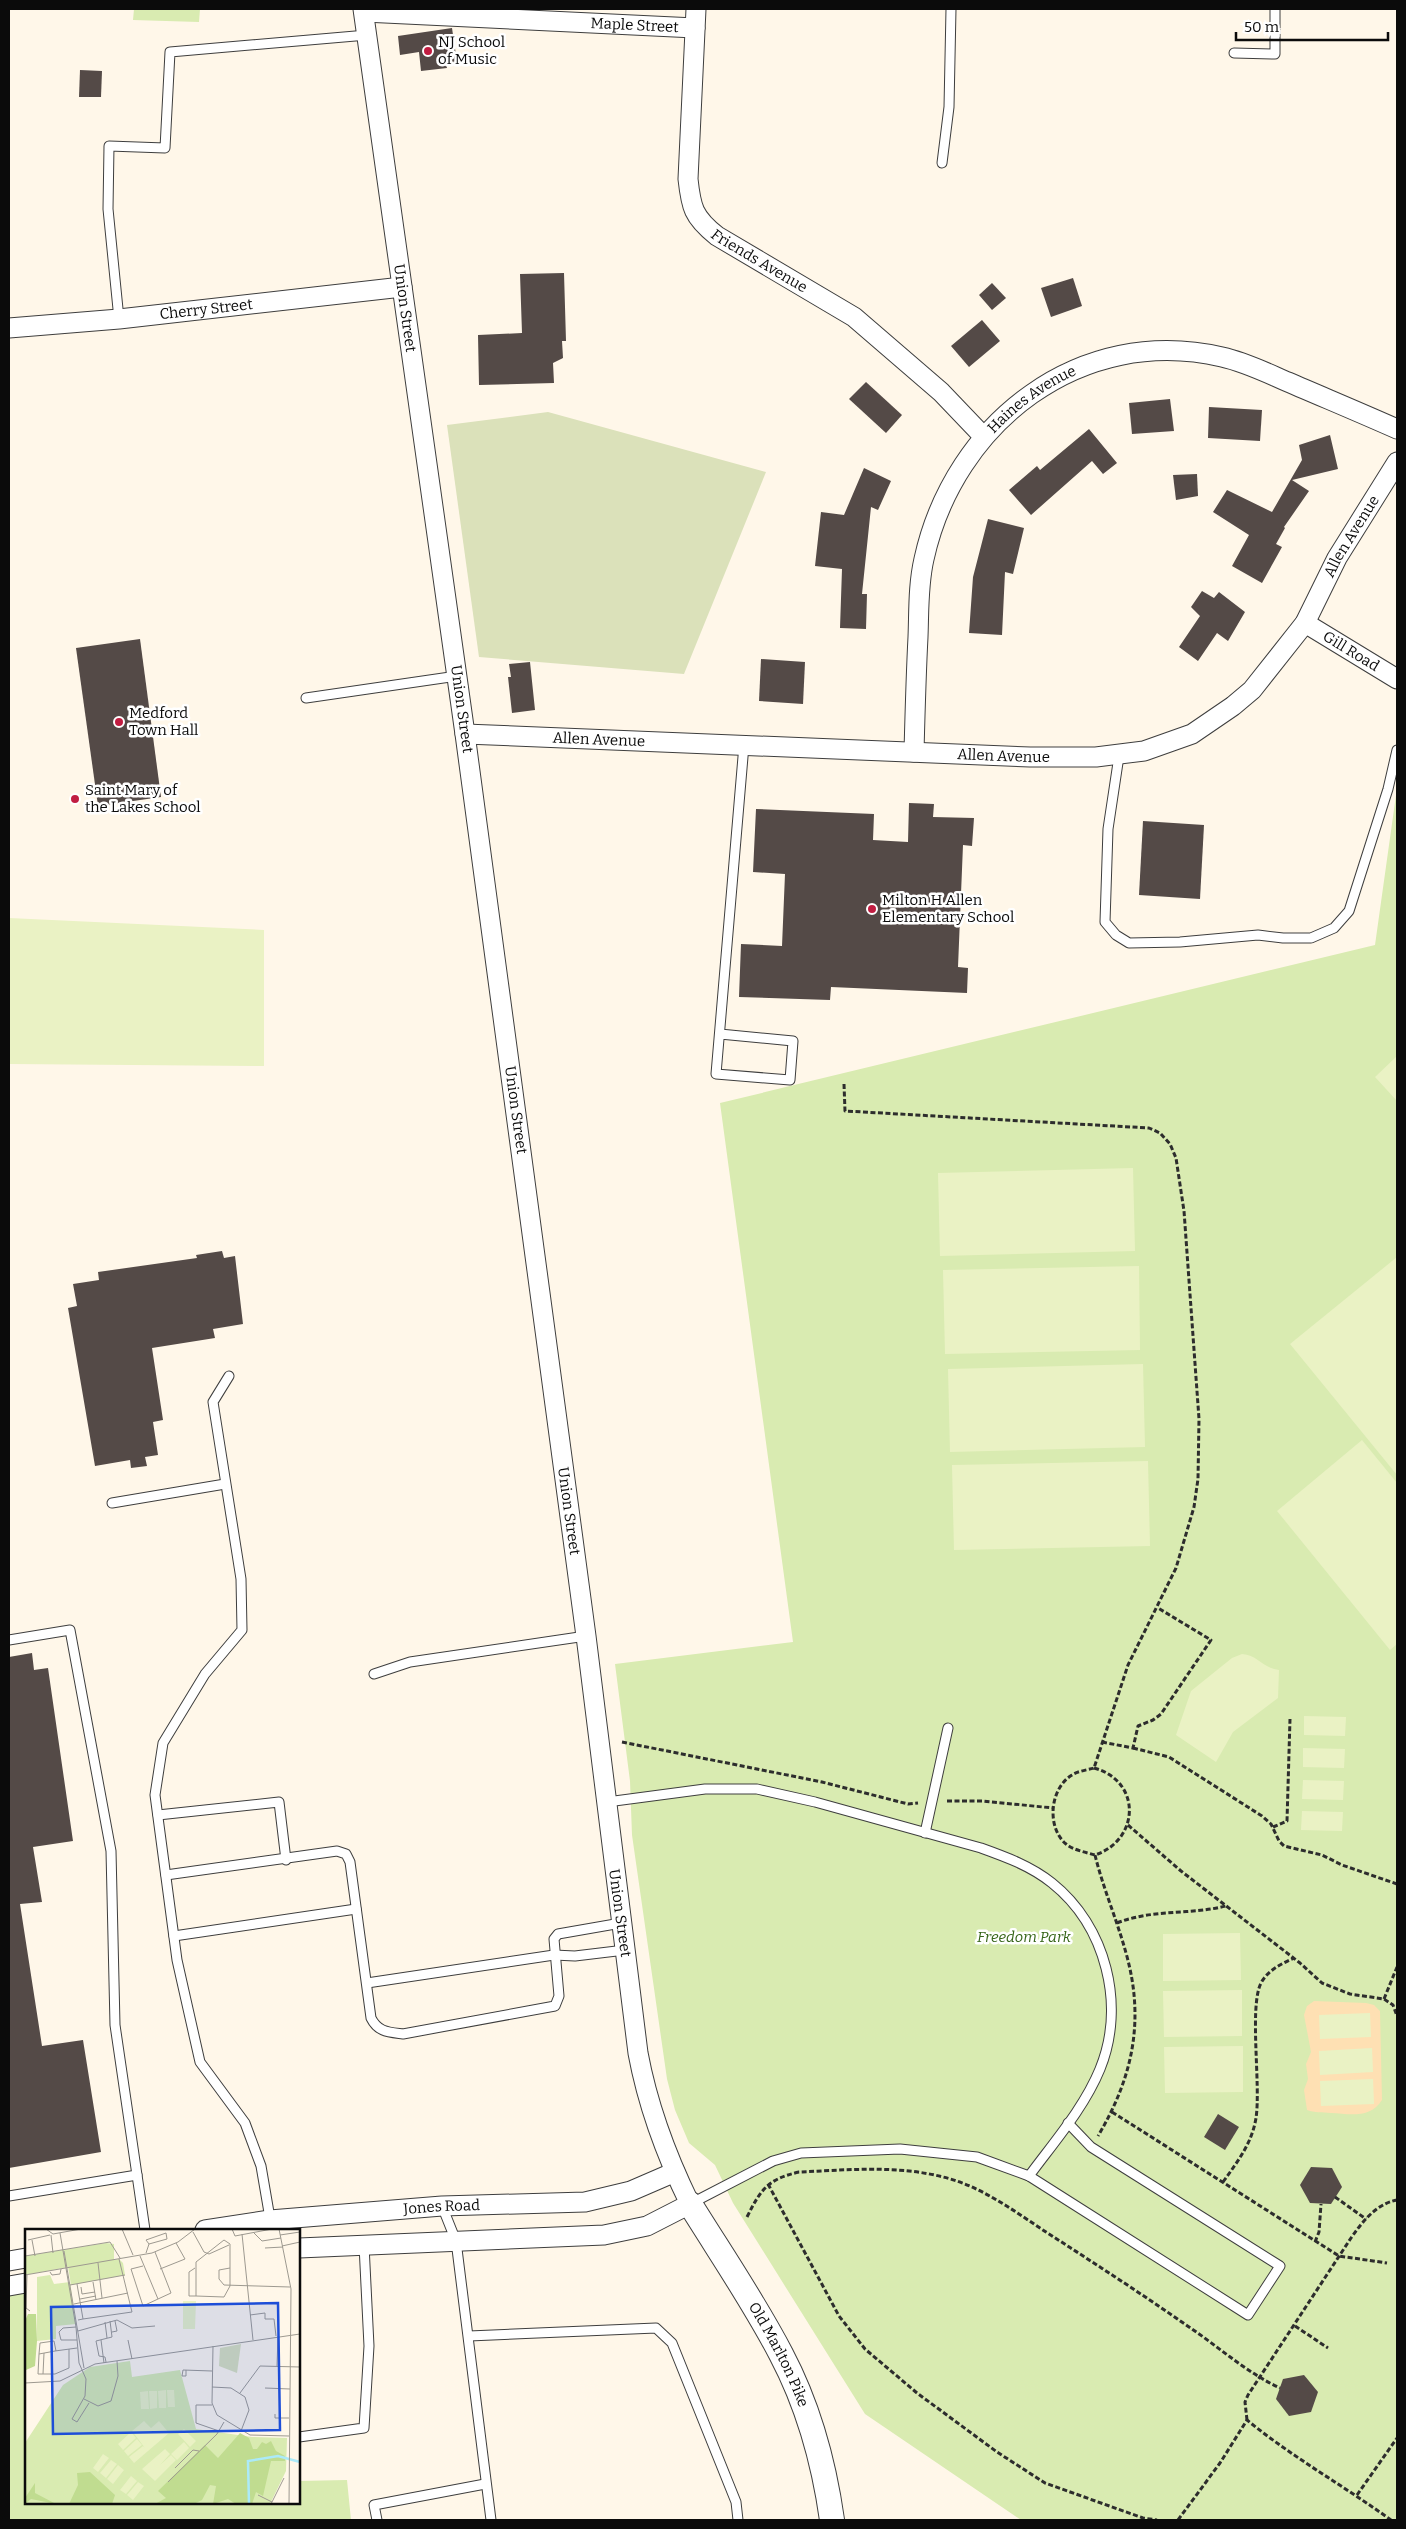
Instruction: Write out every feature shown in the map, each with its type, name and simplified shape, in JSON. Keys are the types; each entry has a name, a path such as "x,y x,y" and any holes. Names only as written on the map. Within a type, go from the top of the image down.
{"street":[{"name":"Friends Avenue","path":"696,9 688,178 689,198 693,212 717,236 854,317 941,392 984,437"},
{"name":"Maple Street","path":"363,10 696,28"},
{"name":"Union Street","path":"363,10 465,734 586,1636 621,1923 644,2083 651,2111 690,2204"},
{"name":"Cherry Street","path":"9,328 119,319 402,287"},
{"name":"Haines Avenue","path":"914,752 920,583 923,560 929,538 946,495 970,455 984,437 1035,390 1069,371 1116,356 1165,350 1204,353 1242,362 1397,429"},
{"name":"Allen Avenue","path":"465,734 1030,757 1119,756 1168,744 1192,734 1213,721 1252,690 1305,623 1338,558 1397,462"},
{"name":"Gill Road","path":"1305,623 1397,679"},
{"name":"Jones Road","path":"218,2229 442,2206 585,2202 631,2192 675,2172"},
{"path":"300,2248 456,2240 576,2238 625,2232 647,2226 690,2204"},
{"name":"Old Marlton Pike","path":"690,2204 782,2355 816,2440 827,2486 832,2520"},
{"path":"9,2261 25,2258"},
{"path":"9,2286 25,2283"}],"lane":[{"path":"942,162 949,107 951,9"},
{"path":"1234,54 1274,54 1275,9"},
{"path":"119,319 108,209 109,146 165,148 170,52 367,35"},
{"path":"306,698 457,676"},
{"path":"720,1034 793,1041 790,1080 716,1074 744,744"},
{"path":"1119,756 1108,829 1105,922 1116,935 1128,943 1180,942 1258,935 1283,938 1311,938 1334,928 1349,911 1388,789 1397,750"},
{"path":"229,1376 213,1402 241,1579 242,1630 205,1674 163,1743 155,1795 177,1960 200,2062 244,2123 261,2166 271,2225"},
{"path":"112,1503 225,1484"},
{"path":"9,1640 70,1630 111,1851 115,2025 145,2229"},
{"path":"374,1674 410,1662 586,1636"},
{"path":"925,1833 930,1803 948,1728"},
{"path":"607,1802 706,1789 758,1789 815,1802 981,1848 1032,1869 1067,1896 1094,1935 1110,1980 1111,2026 1100,2068 1088,2093 1029,2176"},
{"path":"158,1815 279,1802 286,1860"},
{"path":"166,1875 337,1852 346,1854 350,1862 371,2018 376,2028 386,2032 403,2034 554,2006 559,1996 554,1955 554,1939 558,1934 621,1923"},
{"path":"174,1936 356,1909"},
{"path":"367,1983 554,1955 575,1956 625,1950"},
{"path":"690,2204 773,2161 802,2152 885,2149 954,2154 977,2158 1029,2176 1248,2315 1280,2266 1091,2147 1068,2123"},
{"path":"9,2196 136,2176"},
{"path":"442,2206 456,2240 491,2520"},
{"path":"300,2437 364,2428 369,2346 364,2246"},
{"path":"468,2336 656,2328 672,2343 736,2502 738,2520"},
{"path":"377,2520 374,2505 485,2484"}],"path":[{"path":"844,1084 845,1111 1149,1128 1160,1133 1170,1144 1176,1158 1184,1211 1199,1419 1199,1460 1194,1507 1176,1568 1128,1666 1094,1768"},
{"path":"1133,1748 1138,1726 1153,1720 1161,1714 1210,1640 1158,1608"},
{"path":"1273,1828 1287,1821 1290,1719"},
{"path":"622,1742 822,1782 908,1804 954,1799 1053,1808"},
{"path":"1102,1742 1169,1757 1262,1816 1273,1828 1279,1841 1284,1846 1322,1855 1342,1865 1397,1884"},
{"path":"1094,1768 1103,1771 1122,1787 1128,1798 1128,1825 1115,1845 1095,1855 1066,1844 1058,1834 1053,1808 1062,1785 1071,1775 1094,1768"},
{"path":"1128,1825 1181,1871 1294,1958 1322,1983 1350,1994 1384,1999 1395,2005 1397,2016"},
{"path":"1117,1923 1132,1917 1160,1912 1206,1911 1227,1906"},
{"path":"1223,2182 1246,2151 1256,2118 1258,2067 1257,1997 1261,1984 1279,1964 1294,1958"},
{"path":"1384,1999 1397,1967"},
{"path":"1112,2112 1339,2256 1387,2263"},
{"path":"747,2217 760,2192 768,2184 783,2176 799,2172 877,2170 922,2172 963,2183 1008,2208 1078,2252 1189,2327 1260,2378 1280,2388"},
{"path":"768,2184 839,2316 865,2350 917,2393 997,2452 1045,2483 1143,2518 1157,2520"},
{"path":"1335,2198 1366,2219"},
{"path":"1178,2520 1220,2462 1246,2420 1245,2402 1339,2256 1366,2219 1379,2207 1397,2200"},
{"path":"1315,2242 1319,2232 1321,2204"},
{"path":"1295,2326 1328,2348"},
{"path":"1246,2420 1272,2441 1357,2495 1391,2520"},
{"path":"1357,2495 1397,2438"}],"green space":[{"path":"134,9 200,9 199,22 133,20"},
{"path":"548,412 766,472 684,674 479,657 447,425"},
{"name":"Freedom Park","path":"1397,788 1397,2520 1021,2520 865,2414 733,2203 715,2165 689,2143 675,2110 667,2079 632,1835 630,1781 615,1664 793,1642 720,1103 1375,945"},
{"path":"9,918 264,930 264,1066 9,1064"},
{"path":"1397,1056 1397,1101 1375,1077"},
{"path":"1133,1168 1135,1251 940,1256 938,1173"},
{"path":"1397,1257 1397,1475 1290,1344"},
{"path":"1139,1266 1140,1350 945,1354 943,1270"},
{"path":"1143,1364 1145,1447 950,1452 948,1369"},
{"path":"1362,1440 1397,1483 1397,1644 1390,1650 1277,1511"},
{"path":"1148,1461 1150,1546 954,1550 952,1465"},
{"path":"1242,1654 1252,1657 1268,1667 1279,1670 1278,1698 1233,1732 1216,1762 1176,1735 1191,1691 1232,1658"},
{"path":"1304,1716 1346,1717 1345,1736 1304,1735"},
{"path":"1303,1748 1345,1749 1344,1768 1303,1767"},
{"path":"1303,1780 1344,1781 1343,1800 1302,1799"},
{"path":"1302,1811 1343,1812 1342,1831 1301,1830"},
{"path":"1240,1933 1241,1980 1163,1981 1163,1934"},
{"path":"1242,1990 1242,2036 1164,2037 1163,1991"},
{"path":"1370,2013 1371,2037 1320,2039 1319,2015"},
{"path":"1243,2046 1243,2092 1165,2093 1164,2047"},
{"path":"1372,2048 1373,2072 1320,2075 1319,2051"},
{"path":"1373,2079 1374,2104 1321,2106 1320,2081"},
{"path":"25,2274 25,2504 300,2504 300,2481 347,2480 351,2520 9,2520 9,2276"}],"sand":[{"path":"1314,2001 1366,2003 1374,2005 1380,2011 1382,2100 1377,2106 1366,2113 1352,2114 1307,2110 1304,2090 1308,2079 1306,2064 1311,2052 1304,2015 1307,2006"}],"building":[{"name":"NJ School of Music","path":"452,28 457,62 446,64 447,68 421,71 419,52 400,55 398,36"},
{"path":"80,70 102,71 101,97 79,97"},
{"path":"564,273 566,341 562,341 563,358 553,363 554,383 479,385 478,335 522,333 520,274"},
{"path":"1073,278 1082,306 1051,317 1041,288"},
{"path":"992,283 1006,298 992,310 979,295"},
{"path":"982,320 1000,341 969,367 951,346"},
{"path":"866,382 902,415 886,433 849,399"},
{"path":"1170,399 1174,431 1132,434 1129,403"},
{"path":"1209,407 1262,410 1260,441 1208,438"},
{"path":"1089,429 1117,463 1103,474 1092,461 1031,515 1009,490 1037,466 1040,470"},
{"path":"1330,435 1338,469 1292,480 1309,491 1284,527 1276,544 1282,547 1262,583 1232,566 1249,535 1213,512 1227,490 1272,512 1302,460 1299,445"},
{"path":"864,468 891,481 878,510 871,507 862,594 867,594 866,629 840,628 842,569 815,566 821,512 844,515"},
{"path":"1197,474 1198,496 1176,500 1173,475"},
{"path":"988,519 1024,528 1013,574 1005,572 1002,635 969,633 973,577"},
{"path":"1202,591 1214,598 1219,592 1245,612 1228,641 1217,633 1198,661 1179,647 1200,616 1191,607"},
{"name":"Medford Town Hall","path":"140,639 161,797 98,806 76,648"},
{"path":"761,659 805,662 803,704 759,701"},
{"path":"530,662 535,710 512,713 508,677 511,677 509,664"},
{"name":"Milton H Allen Elementary School","path":"909,803 934,804 933,817 974,818 972,846 963,845 958,967 968,968 967,993 831,987 830,1000 739,997 741,944 782,946 785,874 753,872 756,809 874,814 873,840 908,842"},
{"path":"1143,821 1204,825 1200,899 1139,895"},
{"path":"222,1251 224,1258 235,1256 243,1324 213,1329 215,1338 152,1348 163,1420 153,1422 158,1455 145,1457 147,1466 131,1468 130,1460 95,1466 68,1308 77,1306 73,1284 99,1280 98,1272 197,1258 196,1255"},
{"path":"32,1653 34,1670 48,1668 73,1841 33,1847 42,1902 20,1904 42,2046 83,2040 101,2152 9,2168 9,1657"},
{"path":"1218,2114 1239,2127 1225,2150 1204,2137"},
{"path":"1311,2167 1332,2168 1342,2187 1331,2204 1310,2203 1300,2185"},
{"path":"1304,2375 1318,2392 1311,2412 1289,2416 1276,2399 1283,2379"}],"place":[{"name":"NJ School of Music","path":"428,51"},
{"name":"Medford Town Hall","path":"119,722"},
{"name":"Saint Mary of the Lakes School","path":"75,799"},
{"name":"Milton H Allen Elementary School","path":"872,909"}]}
